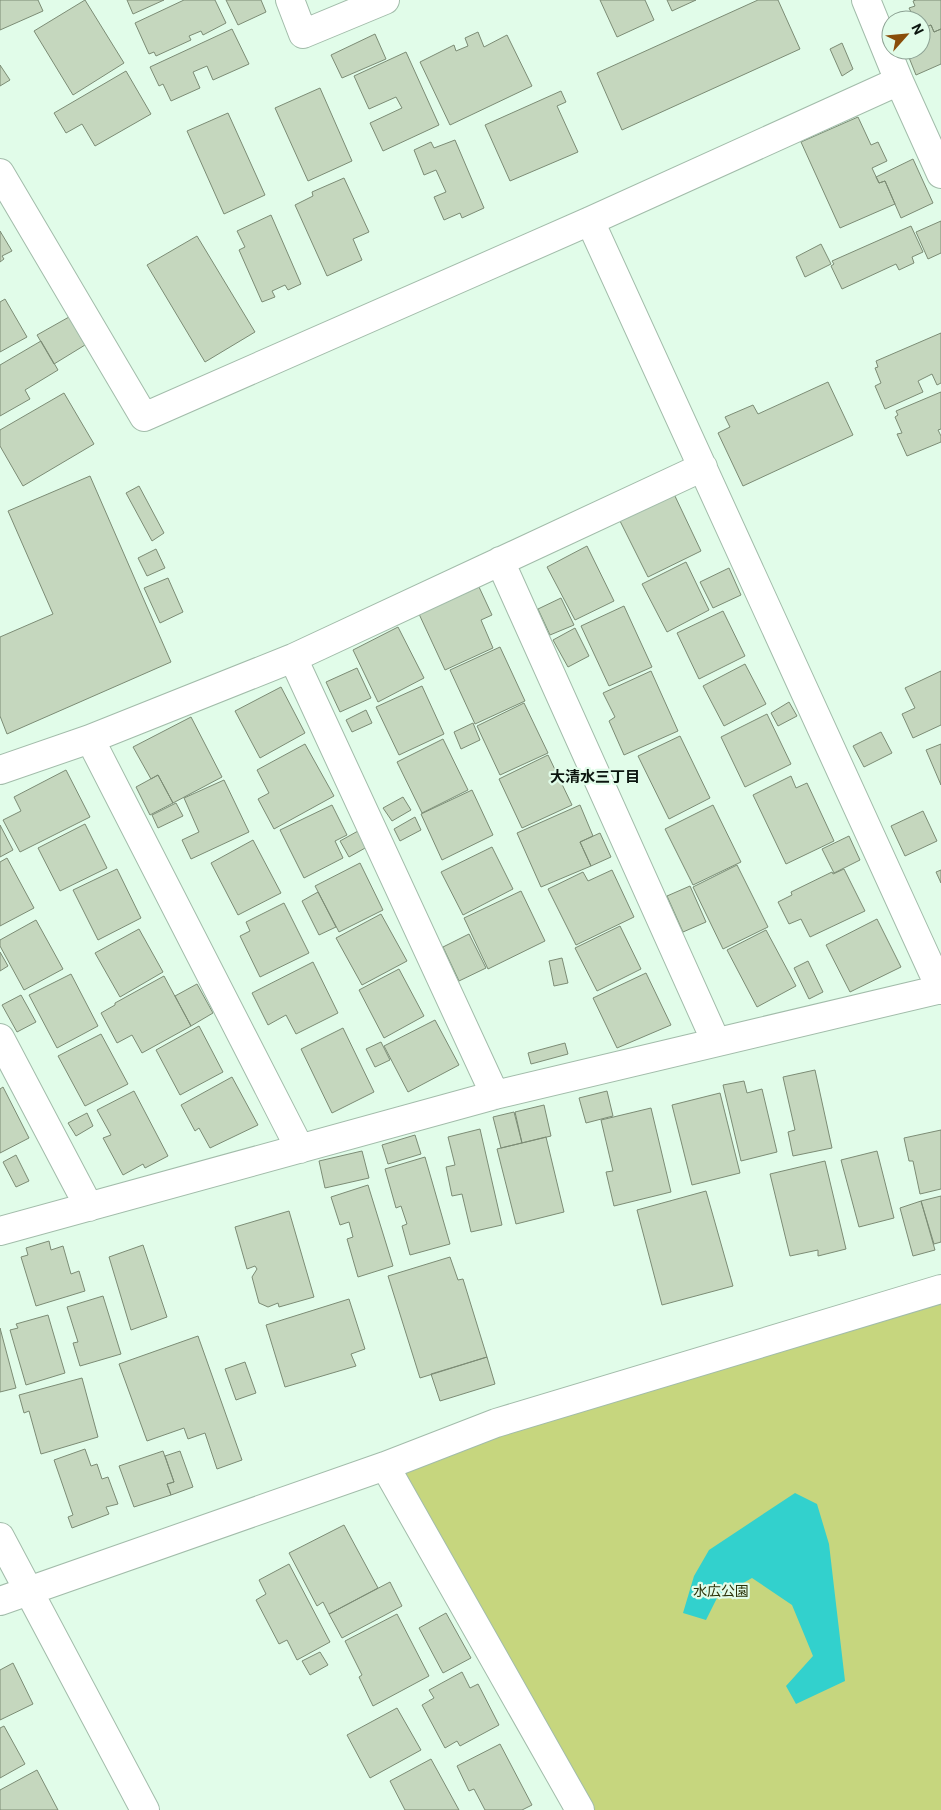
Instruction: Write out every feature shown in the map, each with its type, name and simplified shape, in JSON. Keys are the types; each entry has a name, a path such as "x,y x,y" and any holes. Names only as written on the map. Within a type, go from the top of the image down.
{"street":[{"path":"290,0 303,34 385,0"},
{"path":"866,0 899,81 941,174"},
{"path":"0,173 144,416 590,221 899,81"},
{"path":"0,1231 495,1095 941,989 590,221"},
{"path":"0,770 90,739 293,658 703,467"},
{"path":"500,561 716,1042"},
{"path":"293,658 495,1095"},
{"path":"90,739 300,1149"},
{"path":"0,1038 89,1207"},
{"path":"0,1601 385,1466 496,1423 941,1289"},
{"path":"385,1466 580,1810"},
{"path":"0,1537 145,1810"}],"green space":[{"name":"水広公園","path":"941,1292 941,1810 580,1810 385,1466"}],"water":[{"path":"795,1493 817,1504 829,1544 845,1681 796,1704 786,1686 813,1656 792,1605 752,1578 717,1598 706,1620 683,1613 694,1576 709,1550"}],"building":[{"path":"0,0 38,0 43,11 0,30"},
{"path":"85,0 124,63 73,95 34,31"},
{"path":"127,0 164,0 133,14"},
{"path":"184,0 215,0 226,23 203,35 201,31 189,36 191,40 156,56 154,52 149,54 135,23"},
{"path":"226,0 261,0 266,12 238,25"},
{"path":"600,0 645,0 654,20 617,37"},
{"path":"667,0 696,0 672,11"},
{"path":"758,0 778,0 800,49 622,130 597,73"},
{"path":"941,0 941,29 934,32 931,25 931,10 910,10 909,8 915,6 913,1"},
{"path":"931,25 934,32 941,29 941,64 916,75 910,60 931,60"},
{"path":"232,29 249,64 213,80 207,66 193,72 200,88 171,101 163,84 159,86 150,67"},
{"path":"478,32 484,47 507,35 532,86 450,125 420,62 454,45 456,51 468,46 465,38"},
{"path":"375,34 386,59 342,78 331,55"},
{"path":"842,43 853,69 842,76 830,49"},
{"path":"406,52 439,125 383,151 370,123 402,108 396,97 369,109 354,76"},
{"path":"0,65 10,80 0,86"},
{"path":"126,71 151,114 95,146 82,124 66,133 54,113"},
{"path":"320,88 352,161 308,181 275,108"},
{"path":"561,91 566,102 557,106 578,152 510,181 485,125"},
{"path":"228,113 265,195 224,214 187,131"},
{"path":"858,117 871,145 878,142 887,161 872,168 879,183 885,181 895,204 840,228 801,142"},
{"path":"455,140 484,208 462,218 460,213 444,220 434,197 446,192 436,170 424,175 414,150 431,142 434,148"},
{"path":"913,159 933,203 901,218 885,181 879,183 876,177"},
{"path":"344,178 369,232 353,239 362,260 327,276 295,205 313,196 312,192"},
{"path":"271,215 301,284 288,290 285,285 272,291 275,297 262,302 239,250 245,247 237,231"},
{"path":"941,221 941,253 928,259 916,232"},
{"path":"911,226 923,252 912,257 914,263 899,270 896,264 842,289 831,266 834,264 832,261"},
{"path":"0,231 12,251 2,256 4,259 0,262"},
{"path":"197,236 255,332 205,362 147,265"},
{"path":"821,244 831,264 805,277 796,257"},
{"path":"5,299 27,337 0,352 0,302"},
{"path":"69,317 85,345 54,364 37,335"},
{"path":"941,333 941,383 937,385 932,374 918,381 923,392 885,409 875,386 881,383 875,368 878,367 876,361"},
{"path":"41,341 58,370 25,390 30,399 0,416 0,365"},
{"path":"828,382 853,435 743,486 718,433 730,427 725,417 753,405 758,414"},
{"path":"941,392 941,429 938,430 941,442 907,456 897,434 902,433 895,417 898,415 896,411"},
{"path":"64,393 94,444 23,486 0,446 0,430"},
{"path":"90,476 171,662 7,734 0,716 0,637 53,614 8,511"},
{"path":"139,486 164,533 152,541 126,493"},
{"path":"674,494 701,551 648,577 620,521"},
{"path":"587,546 614,601 575,620 547,567"},
{"path":"156,549 165,568 147,576 138,558"},
{"path":"686,562 709,610 667,632 642,584"},
{"path":"729,568 741,595 713,608 700,582"},
{"path":"168,578 183,612 160,623 144,588"},
{"path":"479,587 492,615 481,620 493,648 445,670 419,614"},
{"path":"561,598 574,625 550,635 538,609"},
{"path":"624,606 652,667 609,686 581,626"},
{"path":"723,611 745,656 699,679 677,633"},
{"path":"398,627 424,678 378,702 353,650"},
{"path":"575,628 589,656 568,667 553,640"},
{"path":"500,647 525,701 475,724 450,670"},
{"path":"745,664 766,704 724,726 703,686"},
{"path":"357,668 371,698 340,712 326,682"},
{"path":"651,671 678,731 624,755 609,721 615,717 603,693"},
{"path":"941,671 941,725 913,738 902,714 915,708 905,688"},
{"path":"422,686 444,734 399,755 376,707"},
{"path":"281,687 305,733 260,758 235,711"},
{"path":"789,702 797,716 778,726 771,713"},
{"path":"524,703 548,753 500,775 477,726"},
{"path":"366,710 372,723 352,732 346,720"},
{"path":"767,714 791,764 745,787 721,737"},
{"path":"191,717 222,777 173,803 158,775 151,779 133,747"},
{"path":"473,723 480,740 461,749 454,732"},
{"path":"881,732 892,753 864,767 853,746"},
{"path":"680,736 710,798 669,819 638,756"},
{"path":"443,739 468,790 422,813 397,762"},
{"path":"305,744 334,796 274,829 258,799 269,793 257,770"},
{"path":"941,744 941,785 926,750"},
{"path":"548,755 572,805 522,828 499,779"},
{"path":"66,770 90,817 20,852 3,820 21,811 14,797"},
{"path":"158,775 173,803 150,815 136,787"},
{"path":"791,776 796,788 807,783 834,841 786,864 753,795"},
{"path":"224,780 249,832 191,859 182,840 199,832 184,798"},
{"path":"472,790 493,835 442,860 421,814"},
{"path":"403,797 411,810 392,821 383,808"},
{"path":"176,803 183,816 158,828 152,815"},
{"path":"332,805 347,835 335,841 343,858 304,878 280,830"},
{"path":"580,805 593,836 580,842 591,866 541,887 517,833"},
{"path":"713,805 741,862 693,885 665,829"},
{"path":"923,811 937,841 905,856 891,826"},
{"path":"415,817 421,830 400,841 394,829"},
{"path":"85,824 107,868 60,891 38,848"},
{"path":"0,825 13,850 0,857"},
{"path":"358,831 367,847 349,857 340,841"},
{"path":"600,833 611,857 591,866 580,842"},
{"path":"849,836 860,860 834,873 822,849"},
{"path":"253,840 281,893 238,915 211,863"},
{"path":"492,847 513,889 463,915 441,872"},
{"path":"7,858 34,908 0,926 0,862"},
{"path":"360,863 383,910 339,932 315,886"},
{"path":"737,865 768,927 723,949 693,887"},
{"path":"117,869 141,918 98,940 73,890"},
{"path":"844,869 865,911 810,937 801,919 789,924 778,902 792,895 791,892 832,872 833,874"},
{"path":"612,870 634,917 576,945 548,889 583,872 588,881"},
{"path":"941,870 941,883 936,872"},
{"path":"690,886 706,922 683,932 667,896"},
{"path":"521,891 545,941 488,969 464,918"},
{"path":"318,892 336,927 319,935 302,901"},
{"path":"284,903 309,953 260,977 240,936 250,931 246,922"},
{"path":"381,914 407,961 362,985 336,938"},
{"path":"877,919 901,967 850,992 826,945"},
{"path":"36,920 63,969 24,990 0,946 0,940"},
{"path":"620,926 641,969 597,991 575,948"},
{"path":"139,929 163,972 120,997 95,953"},
{"path":"766,930 796,986 757,1007 727,950"},
{"path":"469,934 486,968 459,981 443,947"},
{"path":"0,952 8,966 0,971"},
{"path":"562,958 568,983 554,986 549,961"},
{"path":"808,961 823,992 809,999 794,968"},
{"path":"313,962 338,1013 296,1034 286,1015 268,1025 252,993"},
{"path":"399,969 424,1016 384,1038 359,990"},
{"path":"646,973 671,1025 617,1048 593,998"},
{"path":"71,974 98,1026 57,1048 29,995"},
{"path":"164,976 191,1026 142,1053 132,1035 117,1043 101,1013 115,1005 115,1003"},
{"path":"197,984 213,1013 191,1026 175,996"},
{"path":"21,995 36,1022 17,1032 2,1005"},
{"path":"435,1020 459,1065 408,1092 384,1046"},
{"path":"199,1026 223,1072 180,1095 156,1050"},
{"path":"343,1028 374,1092 332,1113 301,1049"},
{"path":"101,1034 128,1084 85,1106 58,1056"},
{"path":"381,1042 390,1060 375,1067 366,1049"},
{"path":"565,1043 568,1054 531,1064 528,1053"},
{"path":"815,1070 832,1148 793,1156 788,1132 795,1130 783,1077"},
{"path":"232,1077 258,1125 210,1148 199,1128 195,1131 181,1105"},
{"path":"744,1081 747,1093 762,1089 777,1152 741,1161 723,1085"},
{"path":"3,1087 29,1138 0,1153 0,1089"},
{"path":"134,1091 168,1156 145,1168 143,1164 123,1175 103,1138 111,1135 97,1110"},
{"path":"607,1091 613,1116 586,1123 579,1098"},
{"path":"720,1093 740,1173 692,1185 672,1105"},
{"path":"544,1105 551,1136 522,1143 515,1112"},
{"path":"651,1108 671,1192 614,1206 606,1172 613,1171 601,1120"},
{"path":"514,1112 522,1143 501,1148 493,1117"},
{"path":"87,1113 93,1126 76,1136 68,1123"},
{"path":"480,1129 502,1225 471,1232 462,1194 452,1196 446,1167 455,1165 448,1137"},
{"path":"941,1130 941,1189 920,1194 913,1161 909,1161 904,1138"},
{"path":"415,1135 421,1154 388,1164 382,1145"},
{"path":"546,1137 564,1212 516,1224 497,1149"},
{"path":"362,1151 369,1178 325,1188 319,1161"},
{"path":"877,1151 894,1218 859,1227 841,1160"},
{"path":"16,1155 29,1181 16,1187 3,1162"},
{"path":"425,1157 450,1244 410,1255 402,1226 407,1224 401,1206 396,1208 385,1169"},
{"path":"825,1161 846,1249 818,1256 818,1250 790,1256 770,1174"},
{"path":"368,1185 393,1266 358,1277 347,1239 353,1237 349,1222 340,1225 331,1197"},
{"path":"706,1191 733,1286 662,1305 637,1210"},
{"path":"941,1196 941,1242 934,1244 921,1201"},
{"path":"921,1201 935,1250 913,1256 900,1208"},
{"path":"289,1211 314,1297 279,1307 278,1303 268,1307 259,1303 252,1277 257,1269 255,1266 247,1269 235,1227"},
{"path":"49,1241 51,1250 63,1246 71,1274 79,1271 85,1291 36,1306 21,1257 28,1255 26,1248"},
{"path":"143,1245 167,1317 131,1330 109,1257"},
{"path":"450,1257 458,1280 463,1279 487,1357 420,1378 388,1276"},
{"path":"103,1296 121,1354 80,1366 73,1343 78,1342 67,1307"},
{"path":"349,1299 365,1349 351,1354 356,1366 285,1387 266,1325"},
{"path":"48,1315 65,1373 26,1385 10,1330 18,1328 16,1324"},
{"path":"0,1328 16,1388 0,1392"},
{"path":"198,1336 242,1460 217,1469 205,1433 188,1439 184,1428 147,1441 119,1364"},
{"path":"487,1357 495,1384 440,1401 431,1374"},
{"path":"245,1362 256,1393 236,1400 225,1369"},
{"path":"82,1378 98,1437 41,1454 29,1411 24,1413 19,1395"},
{"path":"85,1449 91,1466 97,1464 102,1479 108,1477 118,1504 106,1507 109,1514 72,1528 68,1517 73,1515 54,1460"},
{"path":"163,1451 174,1482 167,1484 171,1495 134,1507 119,1466"},
{"path":"180,1451 193,1487 171,1495 167,1484 174,1482 165,1456"},
{"path":"344,1525 378,1588 329,1614 323,1602 317,1606 289,1553"},
{"path":"289,1564 330,1642 297,1660 287,1640 279,1644 256,1600 266,1594 259,1580"},
{"path":"390,1582 402,1606 342,1638 329,1614"},
{"path":"446,1613 471,1658 443,1673 419,1628"},
{"path":"397,1614 429,1676 373,1706 359,1677 362,1675 345,1641"},
{"path":"320,1652 328,1665 310,1675 302,1661"},
{"path":"13,1663 33,1704 0,1720 0,1670"},
{"path":"462,1672 470,1688 478,1684 499,1725 460,1746 457,1741 445,1748 422,1705 434,1698 429,1690"},
{"path":"397,1708 421,1750 370,1778 347,1735"},
{"path":"4,1726 25,1764 0,1778 0,1728"},
{"path":"500,1744 532,1805 522,1810 485,1810 474,1789 469,1791 457,1766"},
{"path":"431,1759 459,1810 405,1810 390,1781"},
{"path":"37,1770 58,1810 0,1810 0,1790"}],"district":[{"name":"大清水三丁目","path":"595,777"}]}
